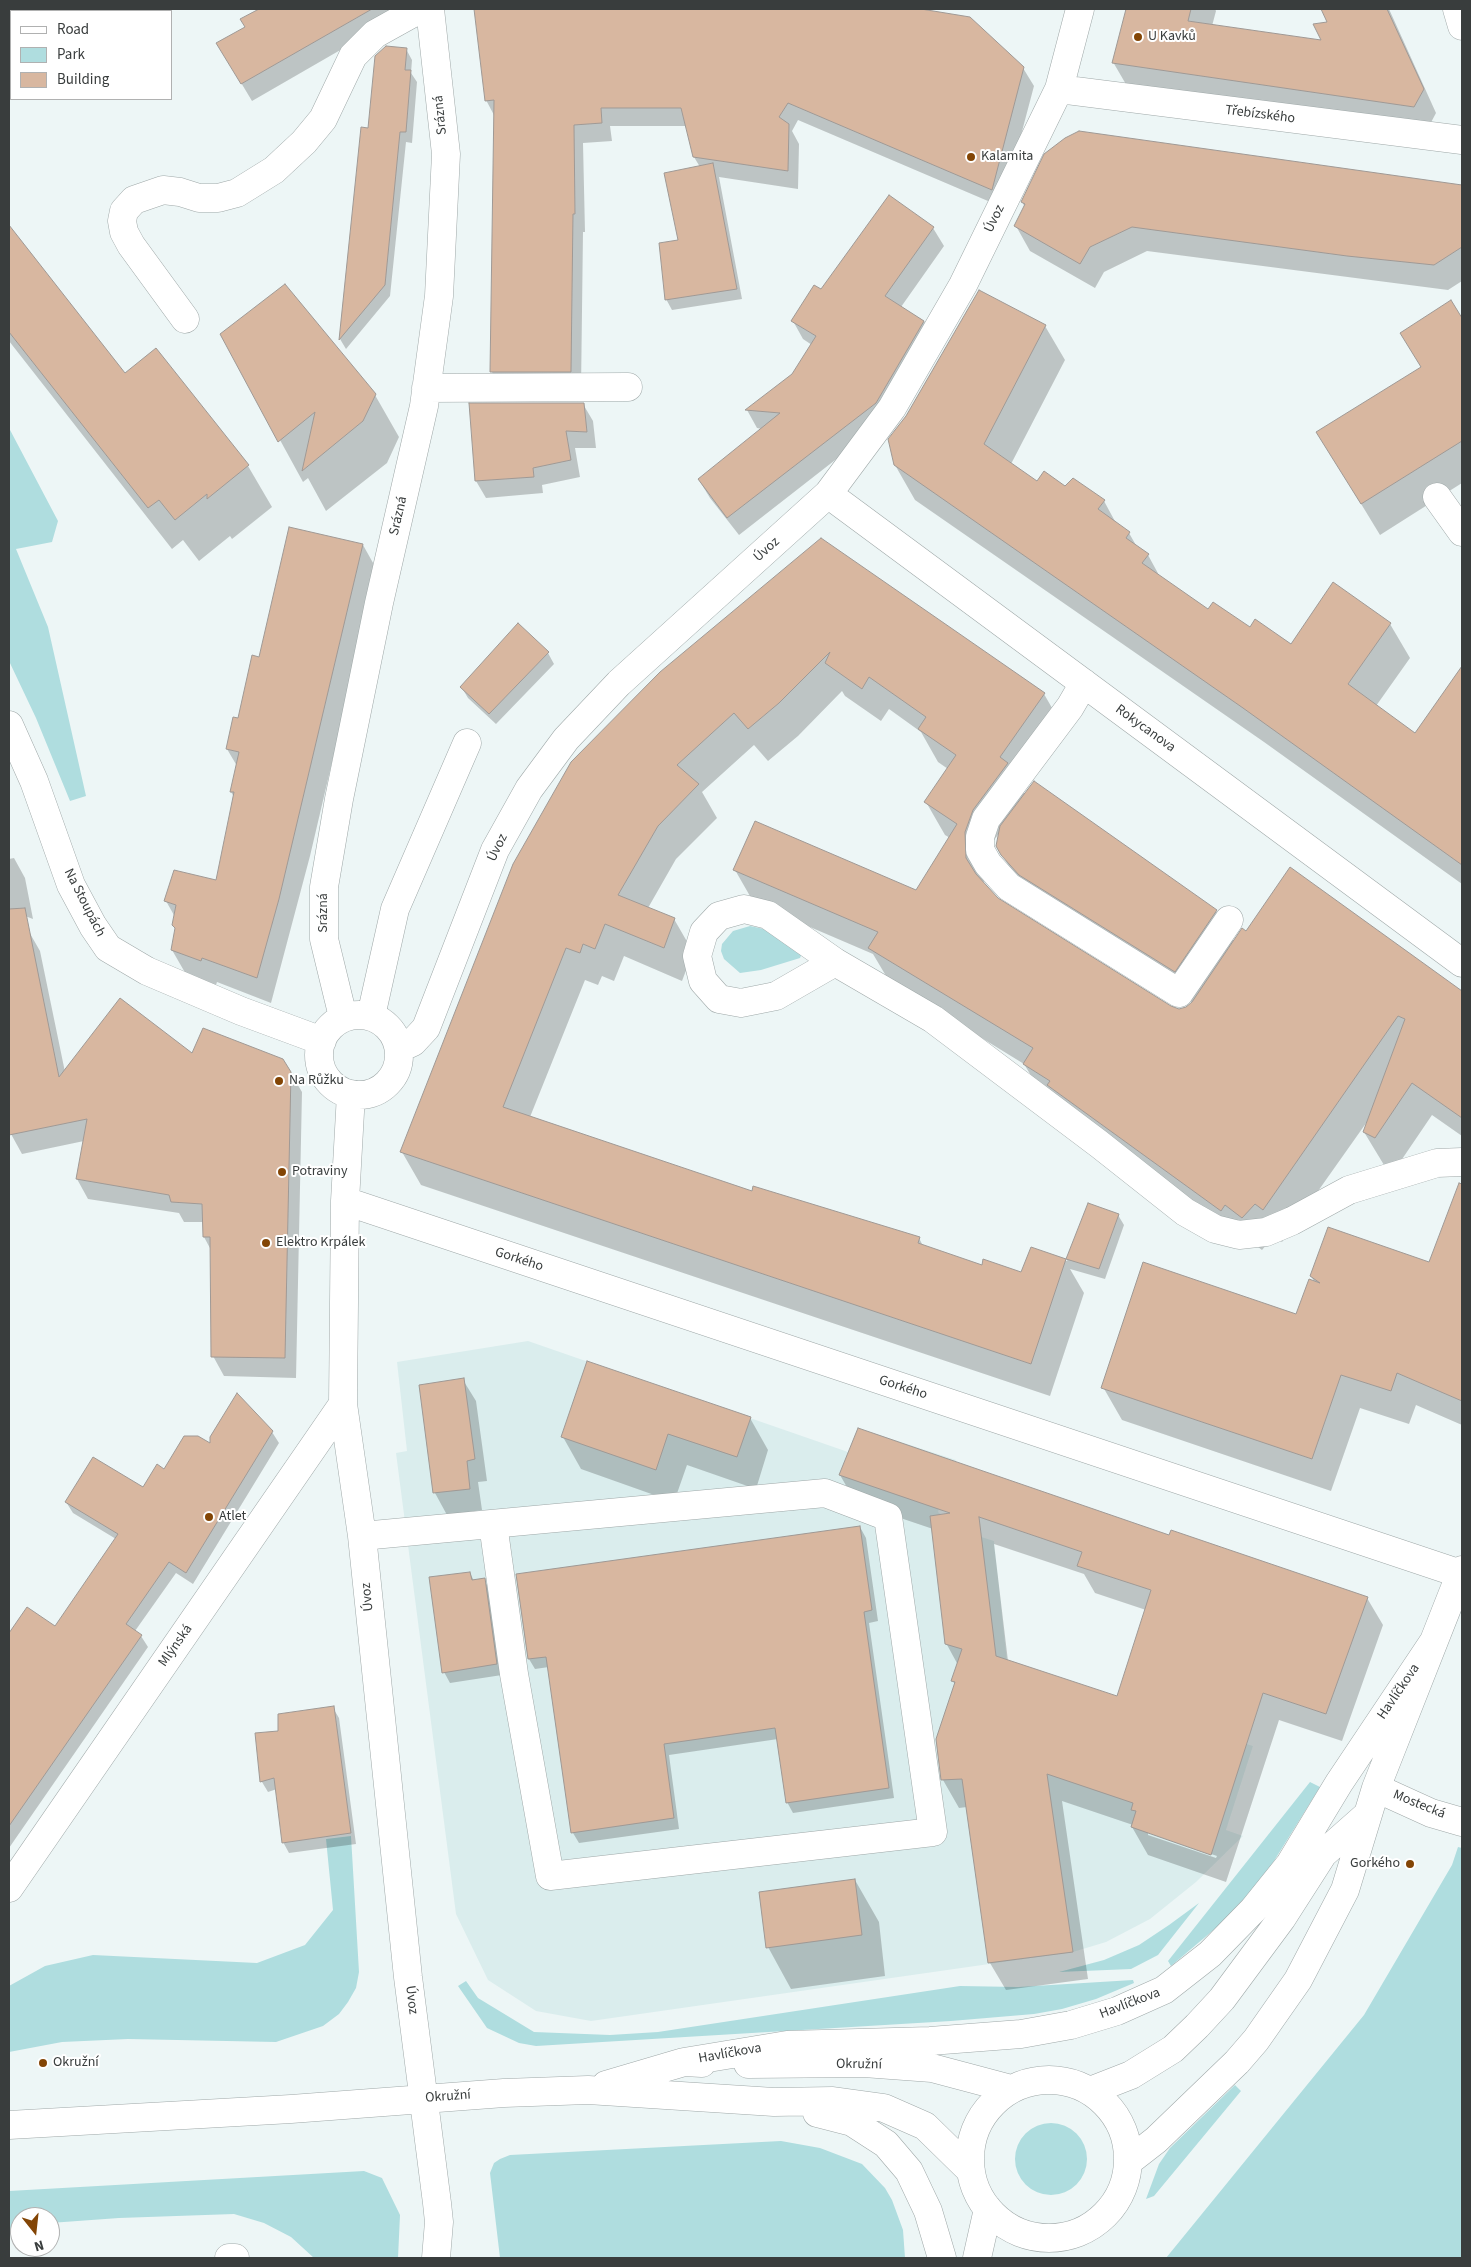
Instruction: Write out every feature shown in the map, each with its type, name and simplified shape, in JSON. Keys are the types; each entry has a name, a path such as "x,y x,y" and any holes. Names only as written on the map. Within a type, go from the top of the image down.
{"street":[{"path":"185,319 130,245 122,221 124,211 134,200 163,190 199,198 218,198 237,193 274,170 304,142 323,119 353,56 375,34 425,9"},
{"name":"Srázná","path":"343,1018 324,938 324,887 350,743 426,388 439,296 446,154 430,9"},
{"name":"Úvoz","path":"400,1048 413,1042 426,1028 495,850 529,789 566,739 619,683 828,494 892,408 963,286 1059,89 1080,9"},
{"path":"1457,9 1462,26"},
{"name":"Třebízského","path":"1059,89 1462,140"},
{"path":"426,388 628,387"},
{"name":"Rokycanova","path":"828,494 1462,962"},
{"path":"1437,497 1462,532"},
{"path":"1084,683 1070,707 986,819 980,837 980,850 988,864 1009,887 1179,993 1229,920"},
{"name":"Na Stoupách","path":"9,724 34,782 71,885 93,926 108,948 147,971 240,1011 322,1041"},
{"path":"372,1016 396,909 467,743"},
{"path":"835,962 776,996 741,1003 719,998 703,981 697,956 704,932 719,916 744,909 768,915 835,962 933,1019 1099,1144 1185,1212 1215,1229 1239,1236 1266,1232 1292,1221 1349,1190 1437,1163 1462,1162"},
{"path":"352,1015 372,1016 390,1028 400,1048 398,1067 387,1083 371,1093 351,1094 333,1085 321,1068 319,1054 322,1041 330,1027 343,1018 352,1015"},
{"name":"Úvoz","path":"351,1094 345,1201 343,1404 362,1536 408,1977 439,2222 436,2258"},
{"name":"Gorkého","path":"345,1201 1461,1572"},
{"name":"Mlýnská","path":"9,1888 343,1404"},
{"path":"362,1536 493,1524 825,1494 888,1517 933,1832 550,1876 514,1674 493,1524"},
{"name":"Havlíčkova","path":"1129,2161 1156,2140 1237,2062 1256,2040 1298,1980 1345,1890 1376,1788 1461,1572"},
{"name":"Havlíčkova","path":"684,2062 787,2045 930,2041 1021,2034 1080,2022 1117,2011 1164,1990 1210,1954 1253,1910 1290,1864 1339,1783 1434,1641"},
{"name":"Mostecká","path":"1376,1788 1431,1813 1462,1822"},
{"name":"Havlíčkova","path":"1090,2091 1131,2075 1172,2049 1196,2026 1222,1999 1282,1918 1323,1854 1366,1816"},
{"name":"Okružní","path":"588,2090 684,2062 864,2063 932,2068 1011,2089"},
{"path":"1037,2080 1051,2080 1065,2081 1090,2091 1111,2110 1119,2121 1128,2147 1129,2161 1123,2188 1109,2212 1088,2228 1055,2248 1008,2227 988,2209 974,2185 971,2171 972,2144 982,2118 989,2107 1011,2089 1037,2080"},
{"name":"Okružní","path":"9,2124 291,2109 424,2098 588,2090 774,2102 834,2101 884,2108 925,2126 971,2171"},
{"path":"774,2102 852,2122 886,2144 913,2179 928,2211 942,2258"},
{"path":"978,2258 988,2209"},
{"path":"229,2258 235,2258"}],"shaded area":[{"path":"528,1341 848,1452 858,1428 956,1460 938,1512 960,1530 994,1541 1007,1661 1044,1677 1253,1746 1226,1830 1243,1836 1196,1882 1150,1919 1106,1942 1073,1952 591,2021 536,2011 488,1980 456,1914 396,1453 407,1451 397,1362"}],"green space":[{"path":"9,428 58,521 52,542 16,549 48,627 86,796 70,801 36,718 9,661"},
{"path":"750,926 764,929 802,953 800,958 761,970 740,973 724,959 721,951 722,944 733,931"},
{"path":"1310,1782 1320,1787 1269,1869 1230,1916 1171,1966 1168,1961"},
{"path":"351,1836 359,1972 356,1988 348,2002 339,2014 323,2026 276,2042 128,2039 62,2042 9,2052 9,1986 45,1966 93,1955 257,1963 305,1945 333,1910 326,1839"},
{"path":"1458,1847 1462,1848 1462,2258 1166,2258 1364,2015 1452,1865"},
{"path":"1199,1903 1158,1955 1131,1969 1059,1972 1104,1960 1139,1945"},
{"path":"1133,1980 1134,1983 1096,1999 1062,2009 1034,2014 951,2021 536,2046 519,2043 487,2028 458,1986 466,1981 478,1998 534,2032 610,2035 658,2032 960,1986 1018,1987"},
{"path":"1235,2085 1241,2091 1154,2196 1146,2199 1159,2164 1170,2148"},
{"path":"1051,2123 1071,2129 1081,2139 1087,2159 1081,2179 1071,2189 1051,2195 1031,2189 1021,2179 1015,2159 1021,2139 1031,2129"},
{"path":"781,2141 820,2148 862,2164 885,2188 892,2200 903,2230 905,2258 500,2258 490,2173 494,2163 500,2159 510,2155"},
{"path":"364,2171 382,2178 400,2215 398,2258 314,2258 291,2237 264,2223 234,2214 60,2222 60,2207 10,2207 9,2230 9,2191"}],"building":[{"path":"259,9 372,9 241,84 216,43 245,27 240,19"},
{"path":"474,9 921,9 970,17 1024,67 992,190 788,103 779,117 789,124 788,171 693,157 681,108 601,108 602,123 574,125 575,214 573,214 571,372 490,372 494,100 485,101"},
{"path":"1126,9 1191,9 1188,21 1321,40 1313,24 1327,22 1321,9 1387,9 1424,89 1414,107 1112,63"},
{"path":"386,46 407,48 405,70 411,70 406,132 400,132 385,285 339,340 361,127 368,128 375,56"},
{"path":"1079,131 1462,185 1462,247 1434,265 1347,256 1132,227 1090,247 1080,264 1014,226 1025,204 1021,202 1044,154 1065,138"},
{"path":"713,163 737,289 665,300 659,243 678,240 664,173"},
{"path":"889,195 934,227 885,296 924,321 876,403 727,518 698,479 780,413 745,410 792,374 816,336 791,321 814,285 821,289"},
{"path":"9,225 125,373 156,348 249,465 207,499 207,494 175,520 159,500 148,508 9,332"},
{"path":"285,284 376,394 363,421 302,471 315,412 278,442 220,334"},
{"path":"979,290 1046,325 984,444 1037,481 1044,471 1065,486 1073,478 1105,500 1098,509 1130,532 1126,538 1149,554 1142,563 1208,609 1213,602 1250,627 1255,619 1291,644 1333,582 1391,623 1348,684 1415,733 1462,666 1462,865 1243,708 894,465 888,439 906,416"},
{"path":"1451,300 1462,318 1462,441 1361,504 1316,432 1421,367 1400,333"},
{"path":"469,403 584,403 587,432 566,431 571,460 533,468 534,477 475,481"},
{"path":"289,527 363,544 279,899 257,978 202,958 201,961 171,950 175,928 172,925 176,905 164,901 174,870 216,880 234,792 230,792 239,752 226,749 233,717 238,718 252,655 259,657"},
{"path":"821,538 1045,693 1000,757 1008,763 973,810 965,832 966,858 976,874 998,898 1171,1006 1179,1009 1186,1007 1192,1002 1242,928 1246,931 1290,867 1462,991 1462,1118 1412,1083 1375,1138 1363,1132 1405,1019 1398,1016 1263,1210 1255,1204 1242,1218 1225,1205 1221,1211 1047,1085 1050,1081 1023,1064 1033,1048 868,948 878,932 733,870 755,821 916,890 957,824 924,802 956,755 918,729 926,717 869,677 862,689 825,663 830,652 779,703 748,729 734,713 677,765 699,784 658,826 618,895 675,918 664,948 605,924 595,949 583,944 580,953 566,948 503,1107 752,1191 753,1186 920,1237 918,1243 982,1265 983,1259 1021,1272 1031,1247 1066,1259 1031,1364 400,1152 513,864 571,762 660,672"},
{"path":"518,623 549,652 489,714 460,687"},
{"path":"1034,781 1217,910 1175,972 1019,875 1001,855 996,846 1000,826"},
{"path":"25,908 59,1077 120,998 192,1053 203,1028 283,1059 291,1072 285,1358 211,1357 210,1237 203,1237 202,1204 171,1202 169,1195 76,1179 87,1119 9,1135 9,909"},
{"path":"1459,1183 1462,1184 1462,1401 1397,1373 1391,1391 1341,1375 1312,1459 1101,1388 1143,1262 1296,1314 1309,1279 1320,1283 1310,1276 1328,1227 1429,1262"},
{"path":"1088,1203 1119,1214 1099,1269 1066,1259"},
{"path":"587,1361 751,1417 737,1457 668,1434 656,1470 561,1437"},
{"path":"464,1378 475,1459 467,1461 470,1489 433,1493 419,1385"},
{"path":"237,1393 273,1431 186,1573 169,1562 126,1624 142,1635 9,1826 9,1633 27,1607 55,1626 118,1534 65,1502 93,1457 143,1487 157,1464 164,1469 184,1436 198,1436 210,1443 210,1437"},
{"path":"858,1428 1169,1535 1171,1530 1368,1597 1326,1714 1263,1693 1211,1855 1131,1827 1136,1811 1131,1810 1133,1803 1047,1774 1073,1952 988,1963 962,1779 941,1780 936,1739 955,1682 951,1681 962,1649 945,1644 930,1516 950,1513 839,1475","holes":["979,1517 1082,1552 1077,1566 1151,1590 1117,1696 996,1656"]},
{"path":"860,1526 872,1610 864,1612 889,1788 786,1803 775,1728 664,1744 674,1818 571,1833 546,1657 528,1659 516,1574"},
{"path":"470,1572 472,1580 485,1578 497,1664 442,1673 429,1577"},
{"path":"334,1706 351,1833 282,1843 274,1778 260,1782 255,1733 278,1731 278,1714"},
{"path":"855,1879 862,1935 766,1948 759,1892"}],"place":[{"name":"U Kavků","path":"1138,37"},
{"name":"Kalamita","path":"971,157"},
{"name":"Na Růžku","path":"279,1081"},
{"name":"Potraviny","path":"282,1172"},
{"name":"Elektro Krpálek","path":"266,1243"},
{"name":"Atlet","path":"209,1517"},
{"name":"Gorkého","path":"1410,1864"},
{"name":"Okružní","path":"43,2063"}]}
